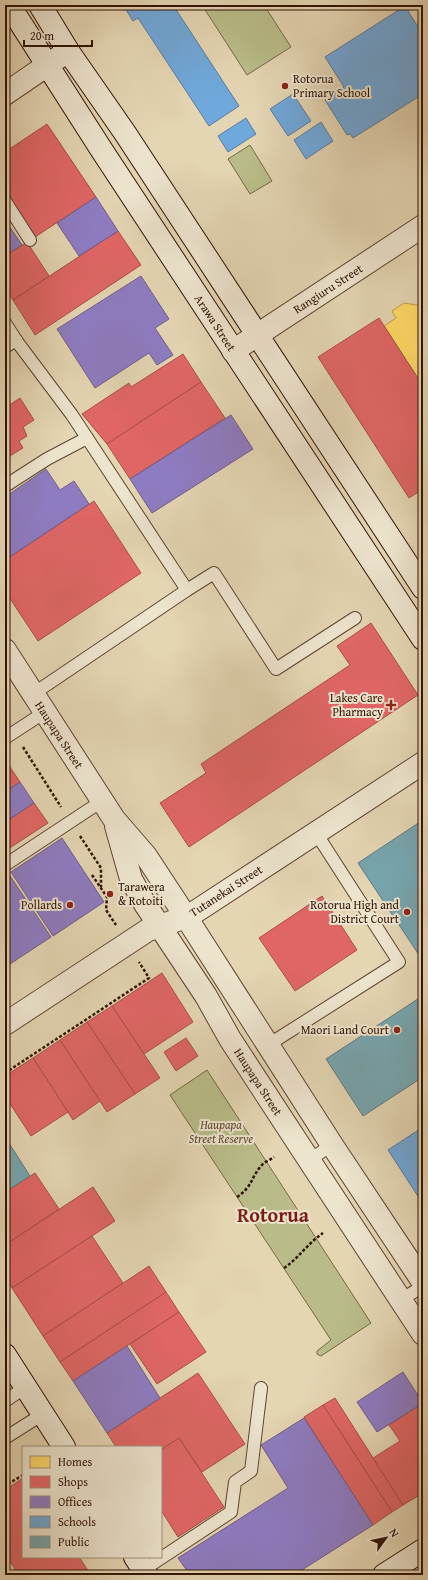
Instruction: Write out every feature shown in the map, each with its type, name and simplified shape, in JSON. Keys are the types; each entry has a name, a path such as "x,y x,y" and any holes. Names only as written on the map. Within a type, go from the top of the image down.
{"street":[{"name":"Arawa Street","path":"9,5 101,149 423,639"},
{"path":"40,5 68,51 125,133 259,335 423,588"},
{"path":"5,94 68,51"},
{"name":"Rangiuru Street","path":"233,351 423,226"},
{"name":"Haupapa Street","path":"5,650 114,819 146,856 332,1145 423,1282"},
{"name":"Tutanekai Street","path":"5,1024 143,934 159,926 186,917 423,763"},
{"name":"Haupapa Street","path":"114,819 131,879 159,926 206,996 230,1039 423,1334"},
{"path":"5,1355 63,1446"},
{"path":"384,1575 423,1550"}],"lane":[{"path":"5,201 30,240"},
{"path":"5,323 87,438 187,590"},
{"path":"5,348 16,340"},
{"path":"5,486 47,459 87,438"},
{"path":"9,735 39,703 126,635 187,590 214,573 276,669 355,618"},
{"path":"5,865 102,801"},
{"path":"268,1045 399,962 316,833"},
{"path":"309,1160 332,1145"},
{"path":"401,1300 423,1286"},
{"path":"5,1401 26,1387"},
{"path":"162,1555 231,1512 235,1482 251,1471 261,1388"},
{"path":"5,1438 43,1414"},
{"path":"142,1567 157,1558"}],"path":[{"path":"9,735 71,822 101,868 101,888"},
{"path":"92,875 107,897 106,910 120,931"},
{"path":"5,1072 150,978 139,961"},
{"path":"237,1197 250,1186 255,1174 263,1164 274,1157"},
{"path":"284,1268 292,1262 310,1243 323,1233"},
{"path":"8,1484 22,1476"}],"green space":[{"path":"202,5 264,5 291,47 247,75"},
{"path":"250,145 272,181 250,194 228,159"},
{"name":"Haupapa Street Reserve","path":"207,1070 371,1323 321,1356 317,1354 317,1351 331,1340 170,1095"}],"building: Homes":[{"path":"404,303 423,306 423,386 384,326 396,318 392,311"}],"building: Shops":[{"path":"47,124 96,197 35,237 5,191 5,152"},
{"path":"118,231 141,265 35,335 13,300"},
{"path":"27,242 49,276 13,300 5,289 5,256"},
{"path":"379,318 423,386 423,489 409,498 318,357"},
{"path":"183,354 201,382 107,444 82,414 129,383 131,387"},
{"path":"201,382 225,418 130,479 107,444"},
{"path":"20,398 34,420 23,427 27,436 19,441 23,448 5,459 5,408"},
{"path":"94,501 141,573 38,641 5,591 5,560"},
{"path":"371,623 418,695 189,847 160,803 206,773 201,764 350,665 337,646"},
{"path":"5,761 20,782 5,792"},
{"path":"34,803 48,823 5,851 5,822"},
{"path":"322,896 357,950 295,991 259,938"},
{"path":"162,973 193,1022 144,1054 112,1006"},
{"path":"112,1006 160,1078 135,1094 87,1022"},
{"path":"87,1022 135,1094 107,1112 60,1040"},
{"path":"186,1038 198,1056 176,1071 164,1052"},
{"path":"60,1040 100,1101 73,1120 33,1058"},
{"path":"33,1058 68,1112 31,1136 5,1096 5,1076"},
{"path":"35,1173 59,1209 5,1245 5,1192"},
{"path":"93,1187 115,1221 12,1288 5,1278 5,1245"},
{"path":"92,1236 123,1283 43,1336 12,1288"},
{"path":"149,1266 166,1292 60,1362 43,1336"},
{"path":"166,1292 179,1312 73,1381 60,1362"},
{"path":"179,1312 206,1352 157,1384 130,1344"},
{"path":"198,1373 245,1444 202,1472 179,1438 162,1449 162,1446 115,1446 107,1433"},
{"path":"335,1398 403,1505 392,1512 323,1405"},
{"path":"423,1403 423,1493 403,1505 373,1458 400,1441 389,1425"},
{"path":"323,1405 392,1512 373,1525 304,1417"},
{"path":"179,1438 224,1507 178,1537 162,1512 162,1449"},
{"path":"22,1479 22,1558 80,1558 91,1575 19,1575 5,1554 5,1490"}],"building: Offices":[{"path":"96,197 118,231 79,256 57,223"},
{"path":"5,220 22,245 5,256"},
{"path":"141,276 169,319 155,328 173,355 157,365 149,353 95,388 57,329"},
{"path":"231,415 253,449 152,513 130,479"},
{"path":"46,469 60,490 74,481 89,504 5,560 5,497"},
{"path":"20,782 34,803 5,822 5,792"},
{"path":"62,838 104,902 53,936 11,872"},
{"path":"8,873 51,937 7,966 5,963 5,875"},
{"path":"127,1346 160,1398 107,1433 73,1381"},
{"path":"403,1372 423,1403 377,1432 357,1402"},
{"path":"304,1418 373,1525 294,1575 190,1575 178,1558 288,1488 261,1445"}],"building: Schools":[{"path":"123,5 173,5 239,106 209,126 138,18 133,21"},
{"path":"416,5 423,5 423,15"},
{"path":"405,6 423,35 423,94 353,138 350,134 347,135 325,100 344,87 325,57"},
{"path":"293,94 311,121 288,136 270,109"},
{"path":"246,118 256,134 228,152 218,136"},
{"path":"321,122 333,141 306,159 294,140"},
{"path":"423,1127 423,1204 388,1150"}],"building: Public":[{"name":"Rotorua High and District Court","path":"423,820 423,961 358,863"},
{"name":"Maori Land Court","path":"421,997 423,1001 423,1077 363,1116 326,1059"},
{"path":"5,1137 30,1176 5,1192"}],"place":[{"name":"Rotorua Primary School","path":"285,86"},
{"name":"Lakes Care Pharmacy","path":"391,705"},
{"name":"Tarawera & Rotoiti","path":"110,894"},
{"name":"Pollards","path":"70,905"},
{"name":"Rotorua High and District Court","path":"407,912"},
{"name":"Maori Land Court","path":"397,1030"}],"district":[{"name":"Rotorua","path":"273,1215"}]}
